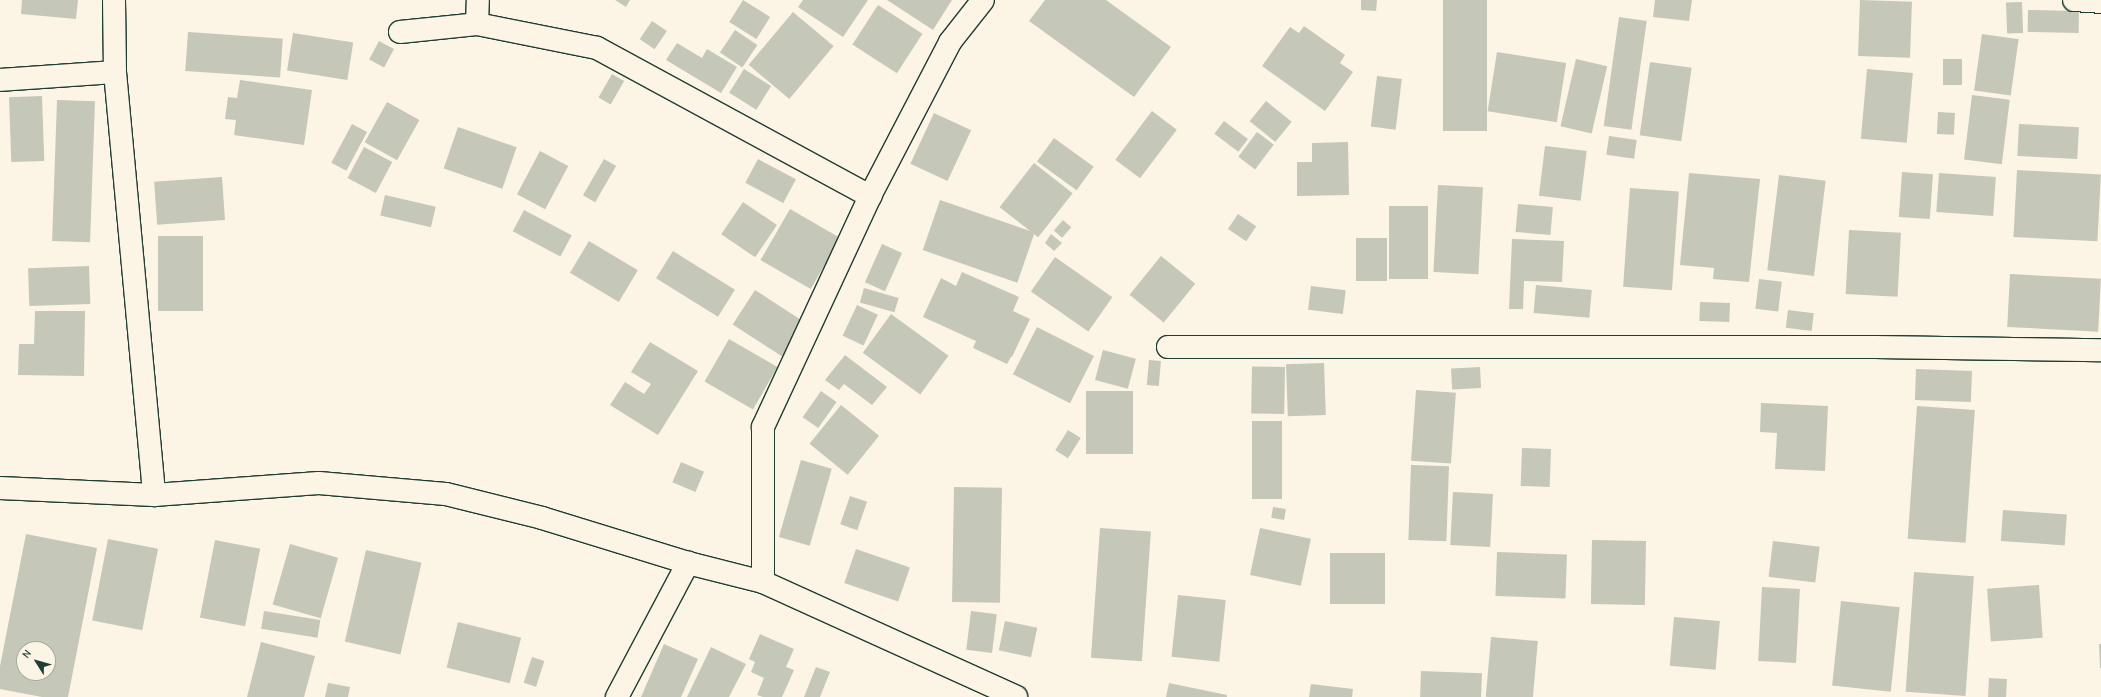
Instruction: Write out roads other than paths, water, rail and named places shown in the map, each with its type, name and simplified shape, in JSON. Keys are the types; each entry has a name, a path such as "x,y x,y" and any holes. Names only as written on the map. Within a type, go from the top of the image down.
{"street":[{"path":"114,0 114,72 154,496"},
{"path":"477,24 478,0"},
{"path":"763,582 763,427 870,196 950,42 983,0"},
{"path":"2074,0 2101,2"},
{"path":"400,32 477,24 596,48 870,196"},
{"path":"0,80 114,72"},
{"path":"1168,347 1875,347 2101,350"},
{"path":"0,488 154,496 318,483 446,494 542,518 688,564 763,582 1016,697"},
{"path":"617,697 688,564"}]}
